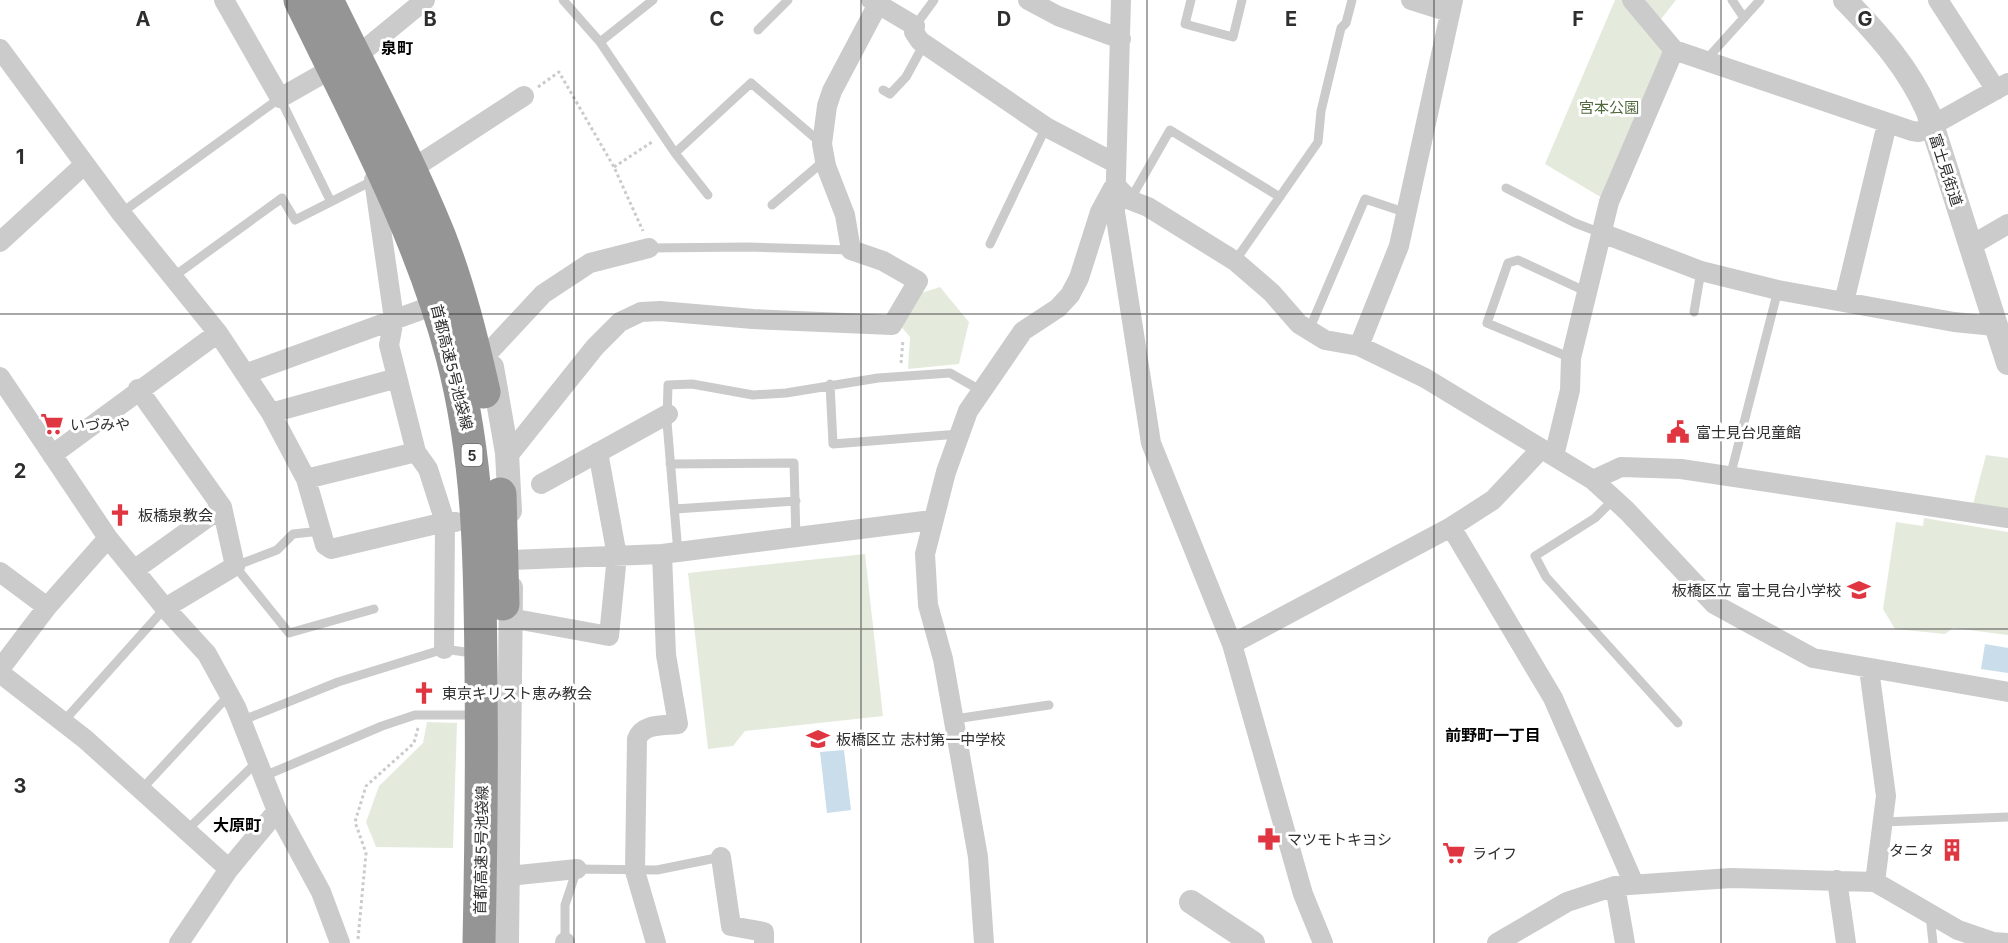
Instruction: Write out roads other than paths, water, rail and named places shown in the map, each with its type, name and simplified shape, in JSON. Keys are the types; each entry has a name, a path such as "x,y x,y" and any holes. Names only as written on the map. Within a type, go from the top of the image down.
{"highway":[{"name":"首都高速5号池袋線","path":"300,0 387,179 415,245 435,298 464,407 472,454 480,563 482,779 479,943"},
{"name":"首都高速5号池袋線","path":"327,0 439,235 458,291 487,405 496,455 503,559 503,815 500,943"}],"street":[{"path":"224,0 280,98 324,73 346,65 425,0"},
{"path":"288,0 403,240 429,307 453,392 464,464 474,612 470,714 469,943"},
{"path":"340,0 418,165 469,281 488,353 507,457 511,560 507,943"},
{"path":"1028,0 1058,16 1121,39"},
{"path":"1121,0 1119,141 1115,163 1115,212 1151,443 1232,644 1303,894 1323,943"},
{"path":"1359,346 1399,246 1404,212 1451,6 1411,0"},
{"path":"1632,0 1674,50 1912,132 1919,132 1931,126 2002,86 1938,0"},
{"name":"富士見街道","path":"1845,0 1886,42 1918,90 2000,330 2008,363"},
{"path":"507,457 595,347 621,322 641,312 660,311 753,319 892,325 918,281 883,261 851,250 845,215 824,152 827,106 832,91 875,2 915,26 914,32 924,44 1046,127 1115,163"},
{"path":"0,49 121,213 218,333 271,413 306,478 325,545 331,549 446,522 468,522"},
{"path":"1232,644 1451,527 1493,500 1548,452 1570,390 1571,358 1610,202 1674,50"},
{"path":"418,165 524,96"},
{"path":"1844,302 1887,124"},
{"path":"0,242 85,164"},
{"path":"375,180 394,319 389,345 416,452 428,469 446,522 444,650"},
{"path":"1114,185 1130,200 1148,207 1235,261 1272,293 1299,324 1325,340 1359,346 1425,378 1593,480 1714,603 1813,658 2008,692"},
{"path":"984,943 978,857 954,719 928,605 926,554 932,520 959,434 980,390 1023,331 1058,308 1070,295 1079,278 1100,212 1114,185"},
{"path":"1970,246 2008,224"},
{"path":"1602,233 1701,271 1778,290 2000,330"},
{"path":"488,353 543,294 590,263 649,248"},
{"path":"245,374 429,307"},
{"path":"52,455 138,389 218,333"},
{"path":"0,377 108,538 165,608 207,654 230,695 276,811 321,892 340,943"},
{"path":"271,413 397,378"},
{"path":"138,389 222,507 235,566 165,608"},
{"path":"541,484 668,414"},
{"path":"306,478 416,452"},
{"path":"510,618 609,636 617,556 598,452"},
{"path":"1593,480 1621,467 1681,469 2008,518"},
{"path":"134,570 222,507"},
{"path":"511,560 670,554 932,520"},
{"path":"1451,527 1553,698 1624,885 1625,943"},
{"path":"108,538 47,607 0,671 63,722 229,869"},
{"path":"656,943 635,871 637,739 640,731 645,728 678,724 666,655 670,554"},
{"path":"0,572 47,607"},
{"path":"1869,669 1884,775 1884,822 1875,882"},
{"path":"179,943 229,869 276,811"},
{"path":"721,857 731,926 764,932 764,943"},
{"path":"508,876 577,869"},
{"path":"1501,942 1567,902 1624,885 1731,878 1837,879 1875,882 1903,896 1930,915 1958,930 1998,942"},
{"path":"1837,879 1846,943"},
{"path":"1191,902 1253,943"}],"lane":[{"path":"563,0 600,42 662,135 708,195"},
{"path":"600,42 653,0"},
{"path":"758,30 788,0"},
{"path":"915,26 934,0"},
{"path":"1191,0 1185,24 1233,37 1242,0"},
{"path":"1235,261 1318,142 1321,111 1341,28 1346,23 1352,0"},
{"path":"1732,0 1744,18"},
{"path":"1705,61 1760,0"},
{"path":"884,90 890,94 906,77 924,44"},
{"path":"675,153 751,83 824,152 772,205"},
{"path":"121,213 280,98 331,202"},
{"path":"990,244 1046,127"},
{"path":"1130,200 1170,130 1280,197"},
{"path":"172,277 282,198 295,220 375,180"},
{"path":"1506,188 1575,223 1602,233"},
{"path":"1309,330 1365,200 1404,212"},
{"path":"649,248 748,247 851,250"},
{"path":"1571,358 1487,323 1508,263 1518,260 1588,292"},
{"path":"1694,312 1701,271"},
{"path":"1730,477 1778,290"},
{"path":"670,554 675,509 670,464 668,385 692,384 753,395 786,393 830,384 950,373 980,390"},
{"path":"830,384 834,444 959,434"},
{"path":"670,464 794,463 796,539"},
{"path":"1614,499 1595,518 1534,556 1546,577 1678,723"},
{"path":"675,509 796,501"},
{"path":"321,531 293,534 277,550 235,566 289,633 374,609"},
{"path":"63,722 165,608"},
{"path":"241,721 338,682 444,650 472,653"},
{"path":"141,790 230,695"},
{"path":"954,719 1049,705"},
{"path":"186,831 259,770 351,742 382,726 420,715 470,714"},
{"path":"1884,822 2008,817"},
{"path":"565,942 565,906 577,869 657,870 721,857"},
{"path":"1930,915 1933,943"}],"water":[{"path":"1985,644 2008,648 2008,673 1981,669"},
{"path":"844,750 851,810 827,813 820,752"}],"place":[{"name":"いづみや","path":"52,424"},
{"name":"富士見台児童館","path":"1678,432"},
{"name":"板橋泉教会","path":"120,515"},
{"name":"板橋区立 富士見台小学校","path":"1859,590"},
{"name":"東京キリスト恵み教会","path":"424,693"},
{"name":"板橋区立 志村第一中学校","path":"818,739"},
{"name":"マツモトキヨシ","path":"1269,839"},
{"name":"タニタ","path":"1952,850"},
{"name":"ライフ","path":"1454,853"}],"district":[{"name":"泉町","path":"397,48"},
{"name":"前野町一丁目","path":"1493,735"},
{"name":"大原町","path":"237,825"}],"park label":[{"name":"宮本公園","path":"1609,107"}]}
